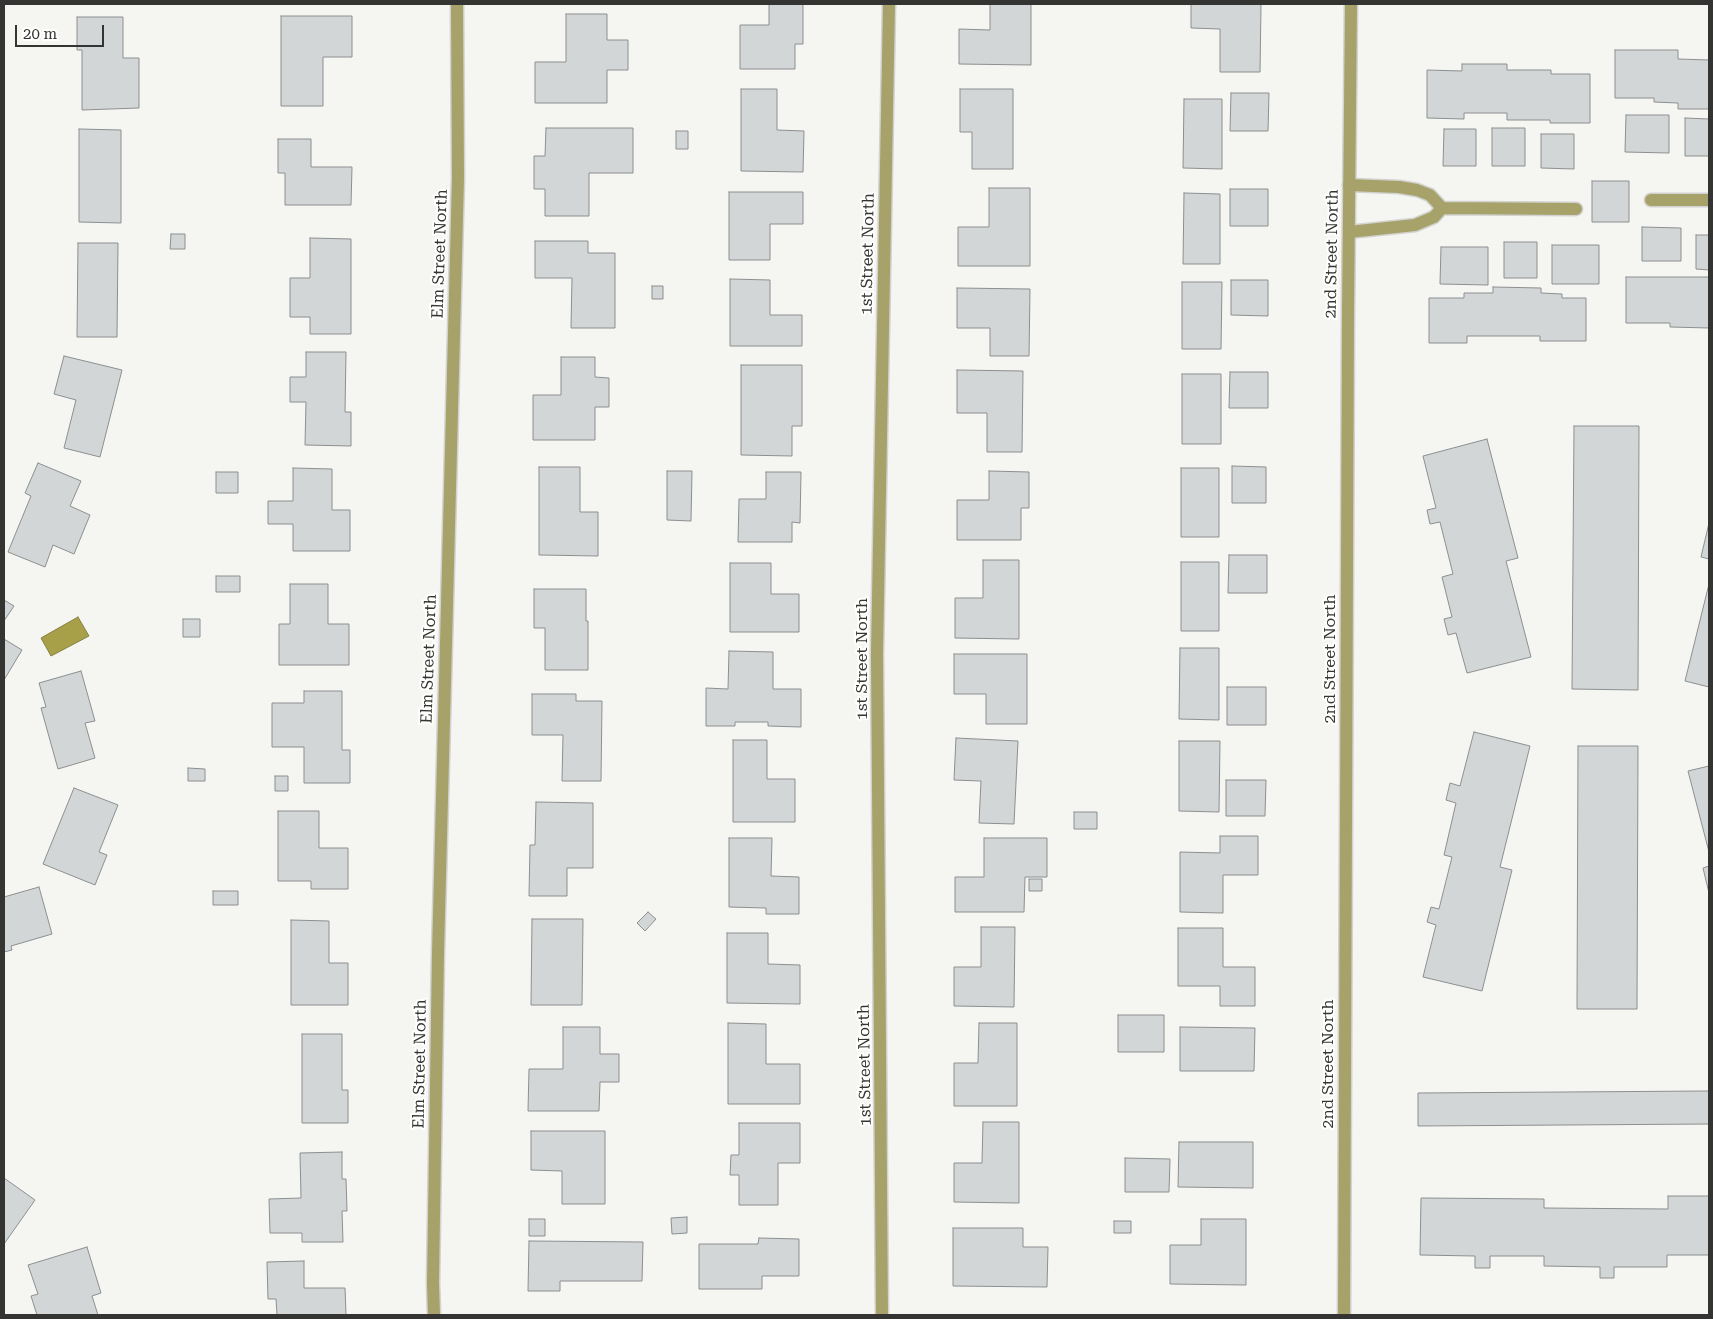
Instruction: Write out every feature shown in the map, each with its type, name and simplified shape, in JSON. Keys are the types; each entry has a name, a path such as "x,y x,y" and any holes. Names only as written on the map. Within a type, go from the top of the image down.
{"street":[{"name":"Elm Street North","path":"434,1315 438,953 458,178 457,4"},
{"name":"1st Street North","path":"882,1315 877,653 889,4"},
{"name":"2nd Street North","path":"1344,1315 1351,4"},
{"path":"1349,186 1399,187 1417,190 1430,195 1442,208 1576,208"},
{"path":"1651,200 1709,200"},
{"path":"1349,232 1416,225 1434,217 1442,208"}],"shaded area":[{"path":"78,617 89,636 51,656 41,638"}],"building":[{"path":"769,4 803,4 803,44 795,44 795,69 740,69 740,25 769,25"},
{"path":"990,4 1031,4 1031,65 959,64 959,29 990,30"},
{"path":"1191,4 1261,4 1260,72 1220,72 1220,29 1191,28"},
{"path":"566,14 607,14 607,40 628,40 628,70 607,70 607,103 535,103 535,62 566,62"},
{"path":"281,16 352,16 352,57 323,57 323,106 281,106"},
{"path":"77,17 123,17 123,58 139,58 139,108 82,110 82,50 77,50"},
{"path":"1615,50 1678,50 1678,59 1709,60 1709,109 1678,109 1678,103 1654,102 1654,98 1615,98"},
{"path":"1462,64 1507,64 1507,70 1551,70 1551,74 1590,74 1590,123 1550,123 1550,120 1507,120 1507,113 1464,113 1464,119 1427,118 1427,70 1462,71"},
{"path":"741,89 777,89 777,130 804,131 803,172 741,171"},
{"path":"960,89 1013,89 1013,169 972,169 972,132 960,132"},
{"path":"1231,93 1269,93 1268,131 1230,131"},
{"path":"1184,99 1222,99 1222,169 1183,168"},
{"path":"1626,115 1669,115 1669,153 1625,152"},
{"path":"1685,118 1709,119 1709,156 1685,156"},
{"path":"546,128 633,128 633,173 589,173 589,216 545,216 545,189 534,189 534,156 545,156"},
{"path":"1492,128 1525,128 1525,166 1492,166"},
{"path":"79,129 121,130 121,223 79,222"},
{"path":"1444,129 1476,129 1476,166 1443,166"},
{"path":"676,131 688,131 688,149 676,149"},
{"path":"1541,134 1574,134 1574,169 1541,168"},
{"path":"278,139 311,139 311,167 352,167 351,205 285,205 285,173 278,173"},
{"path":"1592,181 1629,181 1629,222 1592,222"},
{"path":"989,188 1030,188 1030,266 958,266 958,227 989,227"},
{"path":"1230,189 1268,189 1268,226 1230,226"},
{"path":"729,192 803,192 803,224 770,224 770,260 729,260"},
{"path":"1184,193 1220,194 1220,264 1183,264"},
{"path":"1642,227 1681,228 1681,261 1642,261"},
{"path":"171,234 185,234 185,249 170,249"},
{"path":"1696,235 1709,235 1709,270 1696,269"},
{"path":"310,238 351,239 351,334 310,334 310,317 290,317 290,278 310,278"},
{"path":"535,241 588,241 588,253 615,253 615,328 571,328 572,278 535,278"},
{"path":"1504,242 1537,242 1537,278 1504,278"},
{"path":"78,243 118,243 117,337 77,337"},
{"path":"1552,245 1599,245 1599,284 1552,284"},
{"path":"1441,247 1488,247 1488,285 1440,284"},
{"path":"1626,277 1709,277 1709,328 1670,327 1670,323 1626,323"},
{"path":"730,279 770,280 770,315 802,315 802,346 730,346"},
{"path":"1231,280 1268,280 1268,316 1231,315"},
{"path":"1182,282 1222,282 1221,349 1182,349"},
{"path":"652,286 663,286 663,299 652,299"},
{"path":"1493,287 1541,288 1541,293 1562,294 1562,298 1586,298 1586,341 1540,341 1540,336 1467,336 1467,343 1429,343 1429,298 1464,298 1464,293 1493,293"},
{"path":"957,288 1030,289 1029,356 990,356 990,328 957,328"},
{"path":"306,352 346,352 345,412 351,412 351,446 305,445 306,402 290,402 290,377 306,377"},
{"path":"64,356 122,370 100,457 64,448 76,400 54,394"},
{"path":"561,357 595,357 595,377 609,378 609,407 595,407 595,440 533,440 533,395 561,395"},
{"path":"741,365 802,365 802,426 792,426 792,456 741,455"},
{"path":"957,370 1023,371 1022,452 987,452 987,413 957,413"},
{"path":"1230,372 1268,372 1268,408 1229,408"},
{"path":"1182,374 1221,374 1221,444 1182,444"},
{"path":"1574,426 1639,426 1638,690 1572,689"},
{"path":"1487,439 1518,558 1506,561 1531,657 1467,673 1456,633 1448,635 1444,619 1452,617 1442,577 1453,574 1440,522 1430,524 1427,510 1436,508 1423,456"},
{"path":"38,463 81,481 70,506 90,515 74,554 53,545 45,567 8,552 31,496 25,493"},
{"path":"1232,466 1266,467 1266,503 1232,503"},
{"path":"539,467 580,467 580,512 598,512 598,556 539,555"},
{"path":"293,468 332,469 332,510 350,510 350,551 293,551 293,524 268,524 268,501 293,501"},
{"path":"1181,468 1219,468 1219,537 1181,537"},
{"path":"667,471 692,471 691,521 667,520"},
{"path":"989,471 1029,472 1029,508 1021,508 1021,540 957,540 957,500 989,500"},
{"path":"216,472 238,472 238,493 216,493"},
{"path":"766,472 801,472 800,523 792,522 792,542 738,542 739,499 766,499"},
{"path":"1709,523 1709,559 1701,557"},
{"path":"1229,555 1267,555 1267,593 1228,593"},
{"path":"983,560 1019,560 1019,639 955,638 955,598 983,598"},
{"path":"1181,562 1219,562 1219,631 1181,631"},
{"path":"730,563 771,563 771,594 799,594 799,632 730,632"},
{"path":"216,576 240,576 240,592 216,592"},
{"path":"290,584 328,584 328,624 349,624 349,665 279,665 279,624 290,624"},
{"path":"1709,584 1709,687 1685,681"},
{"path":"534,589 586,589 588,670 545,670 545,628 534,628"},
{"path":"4,600 14,606 4,621"},
{"path":"183,619 200,619 200,637 183,637"},
{"path":"4,639 22,650 4,680"},
{"path":"1180,648 1219,648 1219,720 1179,719"},
{"path":"729,651 773,652 773,689 801,689 801,727 768,726 768,722 735,722 735,726 706,726 706,688 728,689"},
{"path":"954,654 1027,654 1027,724 986,724 986,694 954,694"},
{"path":"81,671 95,721 85,723 95,758 58,769 41,708 46,707 39,683"},
{"path":"1227,687 1266,687 1266,725 1227,725"},
{"path":"304,691 342,691 342,750 350,750 350,783 304,783 304,747 272,747 272,703 304,703"},
{"path":"532,694 576,694 576,701 602,701 601,781 562,781 563,735 532,735"},
{"path":"1474,732 1530,746 1500,867 1512,870 1482,991 1423,977 1436,925 1427,922 1431,907 1439,909 1452,857 1444,855 1456,803 1446,800 1450,783 1460,786"},
{"path":"956,738 1018,741 1014,824 979,823 981,781 954,780"},
{"path":"733,740 767,740 767,779 795,779 795,822 733,822"},
{"path":"1179,741 1220,741 1219,812 1179,811"},
{"path":"1578,746 1638,746 1637,1009 1577,1009"},
{"path":"1709,766 1709,852 1688,771"},
{"path":"188,768 205,769 205,781 188,781"},
{"path":"275,776 288,776 288,791 275,791"},
{"path":"1226,780 1266,780 1265,816 1226,816"},
{"path":"74,788 118,805 99,852 107,855 95,885 43,864"},
{"path":"536,802 593,803 593,868 567,868 567,896 529,896 530,845 535,845"},
{"path":"278,811 319,811 319,848 348,848 348,889 311,889 311,881 278,881"},
{"path":"1074,812 1097,812 1097,829 1074,829"},
{"path":"1220,836 1258,836 1258,875 1223,875 1223,913 1180,912 1180,852 1220,853"},
{"path":"729,838 772,838 771,876 799,877 799,914 766,914 766,908 729,907"},
{"path":"984,838 1047,838 1047,877 1025,877 1024,912 955,912 955,877 984,877"},
{"path":"1709,866 1709,893 1703,868"},
{"path":"1029,879 1042,879 1042,891 1029,891"},
{"path":"39,887 52,934 11,946 12,950 4,952 4,897"},
{"path":"213,891 238,891 238,905 213,905"},
{"path":"648,912 656,919 645,931 637,923"},
{"path":"532,919 583,919 582,1005 531,1005"},
{"path":"291,920 329,921 329,963 348,963 348,1005 291,1005"},
{"path":"981,927 1015,927 1014,1007 954,1006 954,967 981,967"},
{"path":"1178,928 1223,928 1223,967 1255,967 1255,1006 1220,1006 1220,986 1178,986"},
{"path":"727,933 768,933 768,964 800,965 800,1004 727,1003"},
{"path":"1118,1015 1164,1015 1164,1052 1118,1052"},
{"path":"728,1023 766,1024 766,1064 800,1064 800,1104 728,1104"},
{"path":"979,1023 1017,1023 1017,1106 954,1106 954,1063 978,1063"},
{"path":"563,1027 600,1027 600,1054 619,1054 619,1082 600,1082 599,1111 528,1111 529,1069 563,1069"},
{"path":"1180,1027 1255,1028 1254,1071 1180,1071"},
{"path":"302,1034 342,1034 342,1090 348,1090 348,1123 302,1123"},
{"path":"1709,1091 1709,1124 1418,1126 1418,1093"},
{"path":"983,1122 1019,1122 1019,1203 954,1202 954,1163 982,1163"},
{"path":"739,1123 800,1123 800,1163 778,1163 778,1205 739,1205 739,1175 730,1175 731,1155 739,1155"},
{"path":"531,1131 605,1131 605,1204 562,1204 562,1171 531,1170"},
{"path":"1179,1142 1253,1142 1253,1188 1178,1187"},
{"path":"342,1152 342,1179 346,1179 347,1211 342,1211 343,1242 302,1242 302,1233 270,1233 269,1199 301,1198 300,1153"},
{"path":"1125,1158 1170,1159 1169,1192 1125,1192"},
{"path":"4,1178 35,1200 4,1244"},
{"path":"1668,1196 1709,1196 1709,1255 1667,1255 1667,1267 1614,1267 1614,1278 1600,1278 1600,1267 1544,1266 1544,1256 1490,1256 1490,1268 1475,1268 1475,1256 1420,1255 1421,1198 1544,1199 1544,1208 1668,1209"},
{"path":"687,1217 687,1233 672,1234 671,1218"},
{"path":"529,1219 545,1219 545,1236 529,1236"},
{"path":"1201,1219 1246,1219 1246,1285 1170,1284 1170,1245 1201,1245"},
{"path":"1114,1221 1131,1221 1131,1233 1114,1233"},
{"path":"953,1228 1023,1228 1023,1247 1048,1247 1047,1287 953,1286"},
{"path":"759,1238 799,1239 799,1276 762,1276 762,1289 699,1289 699,1244 758,1244"},
{"path":"529,1241 643,1242 642,1281 560,1281 560,1291 528,1291"},
{"path":"87,1247 101,1293 92,1296 98,1315 37,1315 31,1296 38,1294 28,1265"},
{"path":"304,1261 304,1288 345,1288 346,1315 277,1315 276,1299 268,1299 267,1262"}]}
